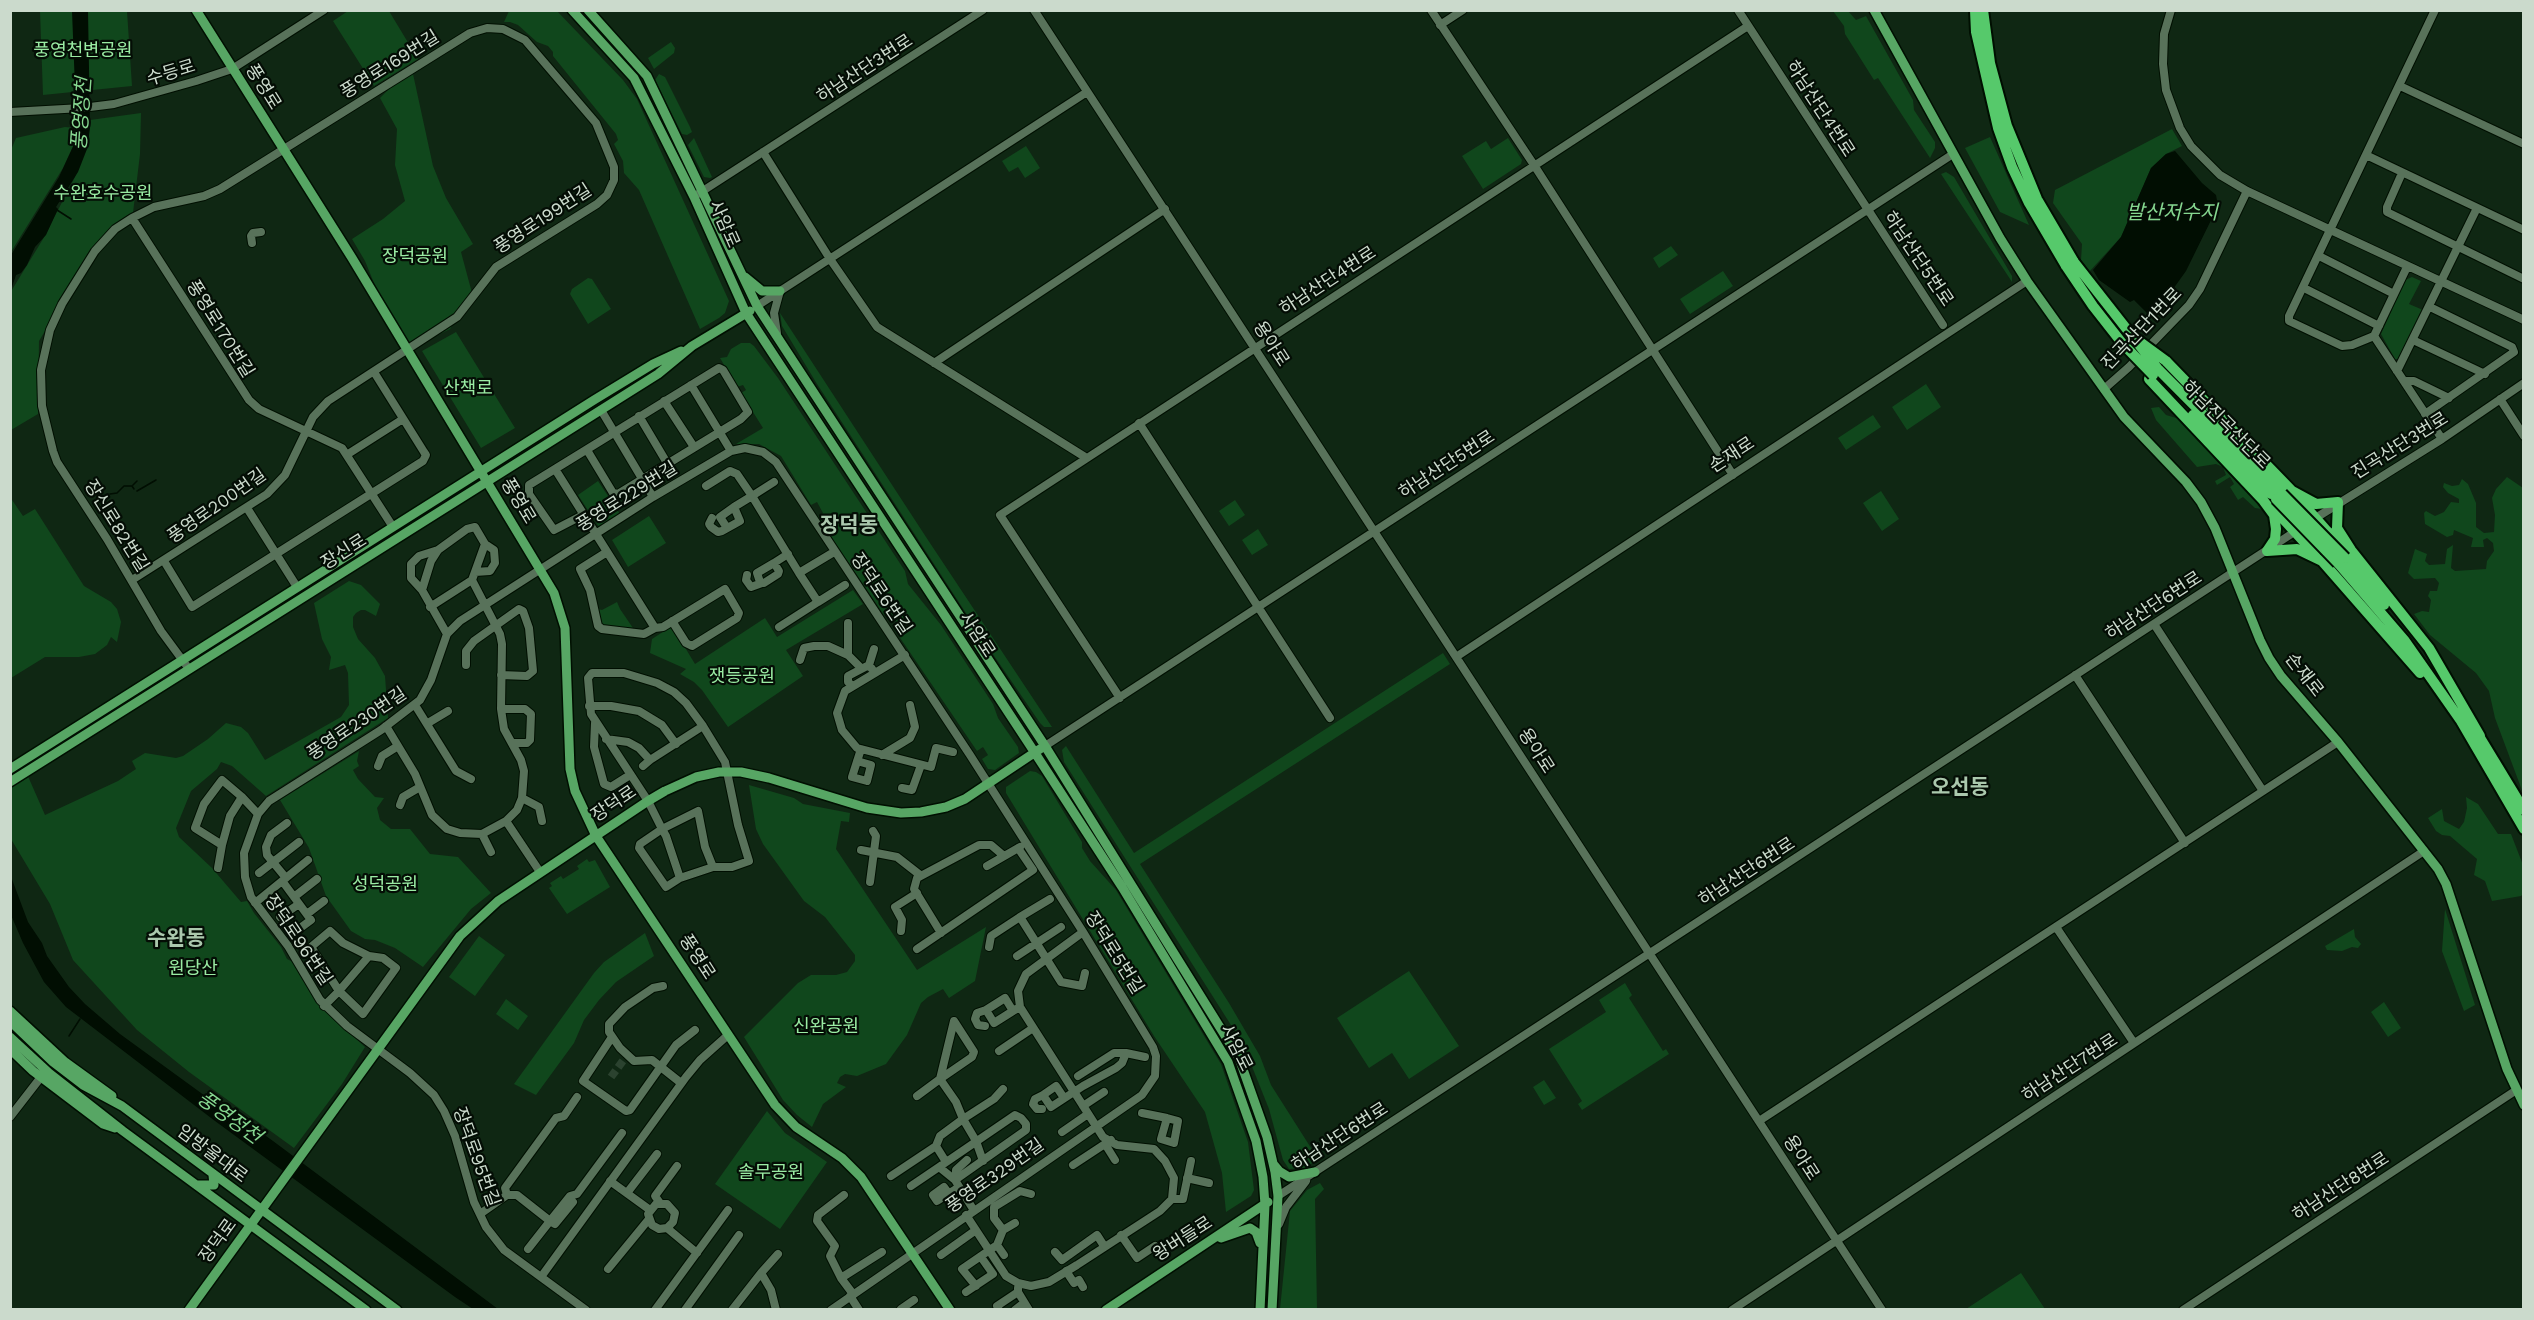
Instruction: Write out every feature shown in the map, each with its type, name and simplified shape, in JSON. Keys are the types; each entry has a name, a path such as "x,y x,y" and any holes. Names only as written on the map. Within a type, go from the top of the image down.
{"highway":[{"name":"하남진곡산단로","path":"1973,10 2007,126 2037,199 2070,264 2127,339 2157,371 2345,557 2411,639 2523,810"},
{"name":"하남진곡산단로","path":"1981,31 1985,10"},
{"path":"2157,371 2274,515 2275,539 2267,551"},
{"path":"2283,495 2316,504 2338,502 2337,528 2345,557"},
{"path":"2283,495 2316,518 2345,557"},
{"path":"2263,500 2322,561 2392,640 2431,687 2457,725 2477,739"},
{"path":"2267,551 2298,549 2322,561"},
{"name":"하남진곡산단로","path":"2477,739 2523,829"}],"main road":[{"name":"풍영로","path":"196,10 408,350 557,600 565,628 570,769 575,791 596,836 779,1110 796,1127 842,1158 861,1177 950,1310"},
{"name":"사암로","path":"572,10 634,78 694,197 746,313 1122,888 1228,1062 1256,1141 1263,1177 1265,1204 1260,1310"},
{"name":"손재로","path":"1874,10 2000,237 2027,280 2124,417 2186,482 2201,502 2215,528 2269,658 2281,676 2338,742 2438,869 2446,884 2515,1091 2523,1105"},
{"name":"사암로","path":"594,12 647,76 704,191 757,306 1045,746 1239,1058 1255,1097 1273,1163 1278,1196 1272,1310"},
{"path":"742,274 762,291 780,291"},
{"name":"장신로","path":"10,768 653,364 692,346 757,306"},
{"name":"장신로","path":"10,782 658,374 692,346"},
{"name":"장덕로","path":"189,1310 460,936 485,910 540,872 665,790 696,777 728,772 769,778 867,808 901,813 921,812 946,807 965,799 1045,746"},
{"path":"10,1011 65,1062 110,1094 122,1106"},
{"name":"임방울대로","path":"10,1021 53,1062 83,1085 122,1106 397,1310"},
{"name":"임방울대로","path":"10,1037 49,1073 123,1131 366,1310"},
{"path":"10,1049 41,1077 103,1124 123,1131"},
{"path":"1273,1163 1279,1171 1289,1177 1315,1172"},
{"path":"195,1185 207,1187 214,1185 213,1175"},
{"name":"왕버들로","path":"1106,1310 1278,1196"},
{"path":"1205,1244 1250,1228 1257,1234 1263,1251"}],"street":[{"name":"수등로","path":"10,112 114,104 165,91 232,69 324,10"},
{"name":"하남산단3번로","path":"694,197 983,10"},
{"name":"용아로","path":"1034,10 1882,1310"},
{"path":"1431,10 1534,165 1733,475"},
{"path":"1440,25 1463,10"},
{"name":"하남산단4번로","path":"1738,10 1867,210"},
{"path":"2171,10 2164,34 2163,64 2166,90 2173,112 2191,146 2220,175 2247,191 2523,321"},
{"path":"2407,267 2374,336 2352,345 2342,346 2289,321 2289,316 2435,10"},
{"name":"하남산단4번로","path":"1120,698 1000,515 1748,26"},
{"name":"풍영로169번길","path":"284,150 426,58 481,29 502,29 521,37 568,88"},
{"path":"2400,86 2523,144"},
{"name":"풍영로199번길","path":"408,350 457,317 496,267 597,204 607,195 614,180 613,161 596,123 568,88"},
{"path":"757,306 1087,92"},
{"path":"132,218 154,207 196,198 220,189 284,150"},
{"path":"763,152 830,259 877,327 1085,458"},
{"name":"하남산단5번로","path":"1045,746 1953,154"},
{"path":"2366,156 2523,230"},
{"path":"2402,173 2387,212 2523,279"},
{"name":"진곡산단1번로","path":"2104,389 2129,368 2189,305 2200,289 2247,191"},
{"path":"2397,371 2477,208"},
{"path":"934,363 1165,209"},
{"name":"하남산단5번로","path":"1867,210 1943,325"},
{"name":"장신로82번길","path":"132,218 115,229 95,251 62,303 45,349 41,390 46,422 57,462 132,580 161,631 189,669"},
{"name":"풍영로170번길","path":"132,218 249,400 259,409 338,444 348,454"},
{"path":"252,243 253,233 261,232"},
{"path":"2319,255 2394,294"},
{"name":"손재로","path":"1456,657 2027,280"},
{"path":"2304,288 2379,326"},
{"path":"779,341 774,322 780,291"},
{"path":"2425,414 2512,355 2514,350 2430,307"},
{"path":"2374,336 2442,439"},
{"path":"2414,340 2485,374"},
{"name":"풍영로200번길","path":"132,580 267,494 285,476 316,412 328,401 408,350"},
{"path":"583,515 554,531 529,494 529,484 716,369 723,370 748,412 746,416 618,494 613,493 587,450"},
{"path":"164,561 192,607 423,461 426,455 374,372"},
{"path":"2404,381 2414,381 2450,398"},
{"name":"진곡산단3번로","path":"2267,551 2338,502 2442,439 2523,383"},
{"path":"691,385 731,451"},
{"path":"2500,399 2523,436"},
{"path":"664,401 694,447"},
{"path":"601,410 653,497"},
{"path":"639,416 667,463"},
{"path":"393,527 348,454 403,418"},
{"path":"1139,423 1330,718"},
{"name":"장덕로6번길","path":"731,451 745,448 772,457 989,784"},
{"name":"풍영로229번길","path":"539,569 731,451"},
{"path":"555,469 654,628"},
{"path":"706,486 730,471 734,471 818,602"},
{"path":"727,528 720,517 774,482"},
{"path":"712,518 709,524 714,531 718,532 727,528 740,521 734,507"},
{"path":"247,508 297,587"},
{"path":"430,607 473,576 490,571 495,563 494,550 485,543 473,526 438,550 419,556 411,564 411,578 422,590 430,607 447,634"},
{"path":"386,726 420,787 432,815 444,830 482,834 506,821 517,810 522,798 524,771 521,760 504,729 501,710 502,644 496,623 473,576 485,543"},
{"path":"422,590 431,561 438,550"},
{"name":"하남산단6번로","path":"1278,1196 2267,551"},
{"path":"607,552 580,569 590,590 598,626 605,630 628,630 644,634 654,628 663,627 672,621 725,589 739,613 737,618 692,646 686,643 672,621"},
{"path":"799,573 834,552"},
{"path":"747,575 746,580 751,586 762,583 779,572 774,563 788,554"},
{"name":"풍영로230번길","path":"277,795 415,705 431,680 447,634 460,621 485,603 539,569"},
{"path":"779,627 845,585"},
{"path":"466,665 465,656 470,646 482,633 519,609 523,611 531,640 531,673 527,676 501,675"},
{"path":"848,622 848,655"},
{"path":"2154,624 2263,791"},
{"path":"800,660 804,648 828,646 848,655 861,668"},
{"path":"874,649 869,665 874,673"},
{"path":"905,655 853,686 841,697 837,714 846,737 861,749 931,767 936,748 953,752"},
{"path":"853,686 848,682 848,676 869,665"},
{"path":"680,878 662,829 648,801 596,723 589,706 590,674 624,674 657,683 674,692 704,726 723,758 728,772 743,844 750,858 743,864 713,867 680,878 664,887 639,848 640,844 662,829 698,812 705,847 713,867"},
{"path":"2075,675 2185,843"},
{"path":"415,705 456,771 471,778"},
{"path":"882,755 910,738 915,727 910,705"},
{"path":"589,706 611,706 639,711 662,725 676,744"},
{"path":"501,710 525,709 531,714 530,740 527,743 512,743"},
{"path":"428,723 448,711"},
{"path":"596,723 594,747 603,783 610,787 630,775"},
{"path":"643,766 704,726"},
{"path":"606,739 628,742 639,748 650,760"},
{"path":"1759,1121 2338,742"},
{"path":"378,766 382,756 398,747"},
{"path":"857,761 861,749"},
{"path":"902,788 912,790 921,765"},
{"path":"222,845 195,828 204,804 222,780 258,814"},
{"name":"장덕로5번길","path":"989,784 1154,1047 1157,1061 1155,1076 1146,1091 1096,1126"},
{"path":"400,805 403,797 420,787"},
{"name":"장덕로96번길","path":"277,795 258,814 248,838 244,859 247,886 255,903 288,946 324,1006 346,1026 379,1050"},
{"path":"218,868 230,816 242,797"},
{"path":"522,798 539,807 542,821"},
{"path":"506,821 540,872"},
{"path":"287,823 271,835 267,841 266,852 311,920 292,934"},
{"path":"870,882 876,836 873,831"},
{"path":"482,834 491,852"},
{"path":"259,873 299,842"},
{"path":"987,866 1027,843"},
{"path":"941,933 914,889 917,878 979,845 991,845 1004,856"},
{"path":"917,949 1033,870 1018,848"},
{"path":"861,850 897,857 920,875"},
{"name":"하남산단7번로","path":"1732,1310 2424,851"},
{"path":"255,903 308,860"},
{"path":"280,917 317,879"},
{"path":"901,931 902,920 895,907 917,893"},
{"path":"989,947 991,936 1050,899"},
{"path":"307,914 324,901"},
{"path":"1020,917 1060,982 1082,986 1085,973"},
{"path":"1017,956 1061,927"},
{"path":"2056,927 2134,1043"},
{"path":"330,931 343,943 369,956 383,958 396,968 363,1014 339,991 311,947 330,931"},
{"path":"1016,1009 1018,991 1023,977 1045,958 1083,932"},
{"path":"324,1006 369,956"},
{"path":"663,986 653,988 625,1007 609,1024 609,1032 626,1056 634,1061 652,1059 681,1083"},
{"path":"966,1215 1006,1276 1024,1285 1042,1284 1160,1211 1172,1199 1174,1178 1165,1161 1154,1149 1108,1142 1102,1137 1033,1028 1005,998 986,1010 976,1012 975,1019 978,1025 985,1026"},
{"path":"986,1010 994,1023 1016,1009"},
{"path":"917,1096 940,1079 974,1055 954,1021 940,1079 956,1102 976,1141 983,1161"},
{"path":"999,1051 1033,1028"},
{"path":"612,1037 583,1077 583,1081 623,1111 630,1110 676,1045 695,1030"},
{"path":"541,1276 681,1083 700,1060 728,1035"},
{"name":"장덕로95번길","path":"379,1050 422,1083 444,1111 455,1136 472,1195 480,1214 486,1227 504,1250 586,1310"},
{"path":"1078,1076 1114,1053 1145,1057"},
{"path":"1043,1095 1051,1107 1120,1065 1126,1053"},
{"path":"10,1117 41,1077"},
{"path":"1042,1109 1037,1109 1032,1104 1035,1099 1056,1086 1064,1098"},
{"path":"891,1176 936,1146 940,1136 994,1099 1003,1089"},
{"name":"하남산단8번로","path":"2183,1310 2515,1091"},
{"path":"1083,1106 1104,1092"},
{"path":"507,1195 505,1188 556,1118 564,1116 577,1097"},
{"path":"1142,1113 1178,1121 1174,1143 1161,1139"},
{"path":"1062,1132 1088,1114"},
{"path":"911,1186 1015,1115 1021,1118 1027,1127 1023,1132 956,1182 949,1194"},
{"path":"1154,1149 1161,1139 1167,1118"},
{"name":"풍영로329번길","path":"831,1310 973,1209 1096,1126"},
{"path":"528,1249 570,1196 577,1194 622,1133"},
{"path":"1108,1142 1115,1160"},
{"path":"1073,1165 1108,1142"},
{"path":"936,1146 943,1164 973,1209"},
{"path":"627,1193 657,1154"},
{"path":"956,1182 956,1170 967,1160"},
{"path":"1172,1199 1183,1199 1191,1161"},
{"path":"667,1228 675,1213 670,1206 660,1203 655,1196 677,1166"},
{"path":"1276,1237 1286,1207 1315,1172"},
{"path":"1187,1179 1209,1183"},
{"path":"610,1181 627,1193 649,1214 655,1227 667,1228 697,1253"},
{"path":"1003,1230 994,1218 994,1207 1020,1191 1030,1194"},
{"path":"480,1214 507,1195 517,1195 555,1224 573,1202"},
{"path":"844,1195 818,1215 817,1221 835,1246 830,1256 859,1310"},
{"path":"608,1269 649,1214 660,1203"},
{"path":"655,1310 728,1210"},
{"path":"976,1286 962,1269 997,1245 1003,1230 1014,1223"},
{"path":"941,1255 976,1230"},
{"path":"685,1310 739,1235"},
{"path":"1055,1252 1062,1260 1097,1235 1104,1246"},
{"path":"1121,1235 1137,1258 1155,1246"},
{"path":"997,1245 1004,1255"},
{"path":"841,1278 882,1252"},
{"path":"732,1310 778,1254"},
{"path":"966,1292 993,1274 981,1257"},
{"path":"1066,1271 1074,1283"},
{"path":"761,1273 771,1290 776,1310"},
{"path":"1065,1287 1079,1280 1083,1287"},
{"path":"1015,1310 1027,1306 1018,1292 1018,1283"},
{"path":"999,1310 997,1306 1018,1292"},
{"path":"900,1309 914,1300"}],"green space":[{"name":"풍영천변공원","path":"40,11 127,11 132,86 43,95"},
{"path":"348,11 389,11 418,59 374,86 333,21"},
{"path":"509,11 557,11 623,80 637,99 729,301 725,313 719,318 700,329 639,190 624,173 623,161 614,144 618,140 616,134 553,56 548,46 537,42 518,25 504,22"},
{"path":"1833,11 1848,11 1856,20 1866,16 1913,100 1914,110 1935,142 1930,158 1878,78 1874,80"},
{"path":"671,42 675,48 674,53 654,69 648,58"},
{"name":"장덕공원","path":"405,73 413,74 433,166 446,198 473,244 461,252 472,293 450,329 408,350 383,305 365,261 352,239 383,219 405,201 395,165 397,129 380,98"},
{"path":"659,74 665,77 690,127 692,132 687,135 682,134 655,80"},
{"name":"수완호수공원","path":"141,113 140,154 133,213 95,247 39,341 38,414 11,430 10,293 43,239 75,177 90,120"},
{"name":"수완호수공원","path":"65,127 76,128 74,144 63,168 11,252 11,150 16,138"},
{"path":"2172,129 2182,146 2166,154 2151,168 2121,237 2089,272 2081,260 2082,244 2053,203 2055,190"},
{"path":"1990,137 2029,225 2000,212 1965,148"},
{"path":"694,138 712,177 710,178 704,177 688,145"},
{"path":"1508,138 1522,160 1521,164 1483,189 1462,156 1486,141 1491,149"},
{"path":"1026,146 1040,168 1025,178 1018,167 1009,172 1002,161"},
{"path":"1946,172 1954,177 2012,276 2012,282 1941,174"},
{"path":"1671,246 1678,255 1659,268 1653,258"},
{"path":"1723,271 1733,286 1690,314 1680,299"},
{"path":"2412,277 2421,281 2409,304 2423,310 2401,359 2395,359 2381,334 2405,280"},
{"path":"588,278 592,279 611,309 588,324 570,294 572,289"},
{"path":"780,313 1052,727 1044,727 1040,723 988,647 817,384 782,326"},
{"name":"산책로","path":"456,332 515,428 481,448 422,351"},
{"path":"741,343 750,343 754,346 778,378 905,571 908,584 941,625 993,704 998,718 1018,747 1019,753 995,770 988,769 982,759 988,755 983,747 977,751 892,626 897,622 890,612 884,615 818,517 823,513 817,502 811,505 781,456 759,444 736,444 763,428 741,393 746,390 743,385 737,387 720,358 727,357 731,349"},
{"path":"1926,384 1941,407 1907,430 1892,407"},
{"path":"2159,407 2166,415 2183,420 2261,504 2262,509 2255,508 2243,497 2238,500 2230,487 2234,484 2230,477 2217,485 2215,481 2226,475 2223,467 2216,464 2197,467 2156,420 2151,408"},
{"path":"1873,415 1881,427 1846,450 1838,438"},
{"path":"2507,477 2523,488 2523,793 2495,718 2489,691 2476,673 2430,635 2414,614 2422,611 2429,612 2431,600 2428,596 2430,591 2437,591 2439,583 2435,578 2414,579 2408,573 2415,549 2427,554 2425,561 2429,565 2445,564 2447,549 2453,545 2451,568 2455,571 2486,569 2487,561 2494,551 2493,543 2487,538 2483,540 2484,547 2471,547 2473,538 2454,530 2453,535 2447,537 2425,524 2424,513 2426,511 2435,516 2444,512 2451,502 2459,503 2459,499 2443,487 2444,483 2452,486 2459,485 2462,479 2468,484 2476,503 2476,527 2484,533 2494,532 2495,515 2492,498 2496,489"},
{"path":"598,481 620,514 599,527 578,495"},
{"path":"1881,491 1899,519 1882,531 1863,503"},
{"path":"10,497 23,516 35,509 84,586 111,602 117,609 121,622 117,642 111,637 107,645 95,654 79,657 45,657 11,678"},
{"path":"1235,500 1245,515 1229,526 1219,511"},
{"path":"649,516 666,543 628,567 612,540"},
{"path":"1258,529 1268,545 1252,555 1242,540"},
{"name":"원당산","path":"349,581 361,585 380,604 376,616 365,610 356,613 353,617 353,627 358,639 375,658 385,676 388,718 266,796 232,766 221,762 217,769 191,791 176,828 179,837 212,868 241,902 247,901 281,947 287,959 299,965 332,1017 365,1047 342,1084 294,1148 189,1072 137,1030 73,960 50,904 11,839 10,785 27,774 45,815 118,781 136,769 132,761 145,753 176,758 183,756 226,723 241,727 248,733 265,760 341,717 349,705 348,673 345,665 329,670 331,657 322,639 314,603"},
{"name":"잿등공원","path":"853,590 863,604 786,650 803,676 728,727 702,690 680,674 686,669 650,653 652,639 672,626 695,664 765,618 777,637"},
{"path":"617,602 633,628 605,627 600,624 598,609 602,610"},
{"path":"1443,653 1450,664 1140,864 1229,1003 1260,1056 1271,1085 1318,1159 1305,1168 1289,1169 1283,1160 1269,1109 1243,1044 1064,762 1062,750 1066,746 1134,853"},
{"name":"성덕공원","path":"359,751 357,761 359,766 353,770 358,779 375,797 384,798 377,808 380,820 391,829 410,829 430,854 458,857 491,893 471,909 423,967 395,948 375,940 365,939 351,931 326,896 309,848 280,800"},
{"path":"1030,771 1042,776 1082,842 1082,848 1090,861 1116,890 1221,1064 1248,1142 1254,1190 1251,1196 1226,1212 1222,1173 1205,1112 1154,1036 1006,793 1006,787"},
{"name":"신완공원","path":"749,785 794,798 803,804 850,813 849,822 841,821 836,849 917,970 986,927 975,981 949,998 943,989 921,1003 907,1035 886,1064 857,1076 845,1074 840,1077 837,1083 846,1087 823,1104 812,1127 783,1100 744,1037 798,983 811,975 836,975 847,972 855,961 855,955 825,917 804,901 763,844 756,829"},
{"path":"2466,797 2478,804 2498,834 2511,834 2523,865 2523,894 2521,896 2492,901 2485,881 2474,875 2477,859 2450,836 2436,831 2428,818 2442,809 2444,821 2459,829 2464,822 2467,808"},
{"path":"587,859 589,862 595,860 610,887 567,914 549,888 552,886 550,883 561,876 563,879 579,869 577,866"},
{"path":"2445,909 2475,1005 2464,1011 2442,951"},
{"path":"2354,929 2355,937 2361,944 2358,948 2352,947 2342,951 2327,950 2325,946"},
{"path":"645,933 654,956 616,982 599,1000 584,1020 574,1043 536,1095 514,1084 594,973 604,962"},
{"path":"479,936 505,955 475,996 449,977"},
{"path":"1409,971 1459,1046 1409,1079 1392,1053 1369,1068 1337,1018"},
{"path":"1625,983 1632,995 1629,998 1663,1051 1666,1049 1669,1054 1582,1110 1578,1104 1582,1101 1549,1049 1606,1012 1599,1000"},
{"path":"506,999 528,1016 518,1030 496,1014"},
{"path":"2384,1002 2401,1028 2388,1037 2371,1012"},
{"path":"1544,1080 1556,1098 1544,1105 1533,1087"},
{"name":"솔무공원","path":"767,1111 785,1133 827,1162 780,1229 715,1184"},
{"path":"1320,1183 1324,1189 1315,1199 1317,1309 1280,1309 1290,1211 1307,1190"},
{"path":"2021,1273 2045,1309 1966,1309"}],"water":[{"name":"풍영정천","path":"72,11 88,11 90,128 87,149 78,172 56,207 58,209 46,235 35,247 21,273 16,275 11,290 11,255 59,177 77,138"},
{"name":"발산저수지","path":"2175,151 2202,183 2216,195 2218,206 2186,271 2158,310 2148,314 2134,300 2130,302 2099,280 2093,270 2121,237 2151,168 2166,154"},
{"name":"풍영정천","path":"10,874 28,922 42,943 47,956 69,987 85,1004 120,1034 223,1109 238,1116 273,1141 498,1309 473,1309 455,1297 215,1121 66,1007 44,982 11,915"}],"waterway":[{"path":"57,210 71,219"},
{"path":"137,491 156,480"},
{"path":"133,485 137,481"},
{"path":"110,494 117,493 124,486 132,486 134,489"},
{"path":"69,1036 80,1019"}],"tunnel":[{"path":"611,1077 625,1058"}],"district":[{"name":"장덕동","path":"849,526"},
{"name":"오선동","path":"1960,788"},
{"name":"수완동","path":"176,939"}]}
